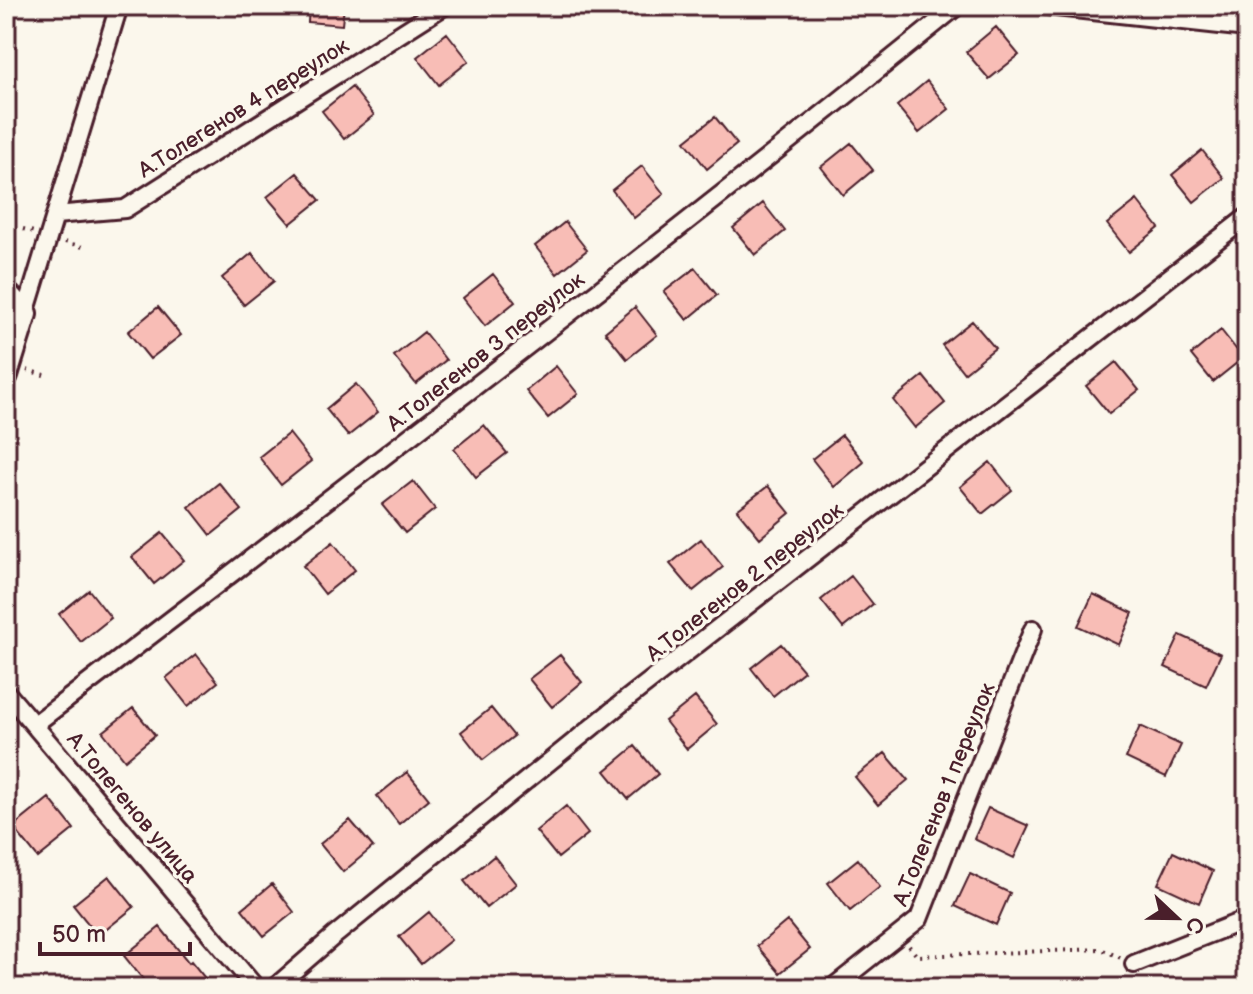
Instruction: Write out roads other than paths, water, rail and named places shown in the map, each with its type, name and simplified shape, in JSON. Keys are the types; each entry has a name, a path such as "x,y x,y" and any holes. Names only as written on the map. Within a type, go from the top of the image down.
{"main road":[{"path":"6,293 25,314 6,375"}],"street":[{"path":"25,314 119,6"},
{"name":"А.Толегенов 4 переулок","path":"55,215 125,209 444,6"},
{"name":"А.Толегенов 3 переулок","path":"35,724 743,180 957,6"},
{"path":"1047,6 1247,28"},
{"name":"А.Толегенов 2 переулок","path":"274,988 628,698 1247,217"},
{"name":"А.Толегенов 1 переулок","path":"832,988 919,919 1033,629"},
{"name":"А.Толегенов улица","path":"6,692 256,988"},
{"path":"1134,964 1247,919"}]}
